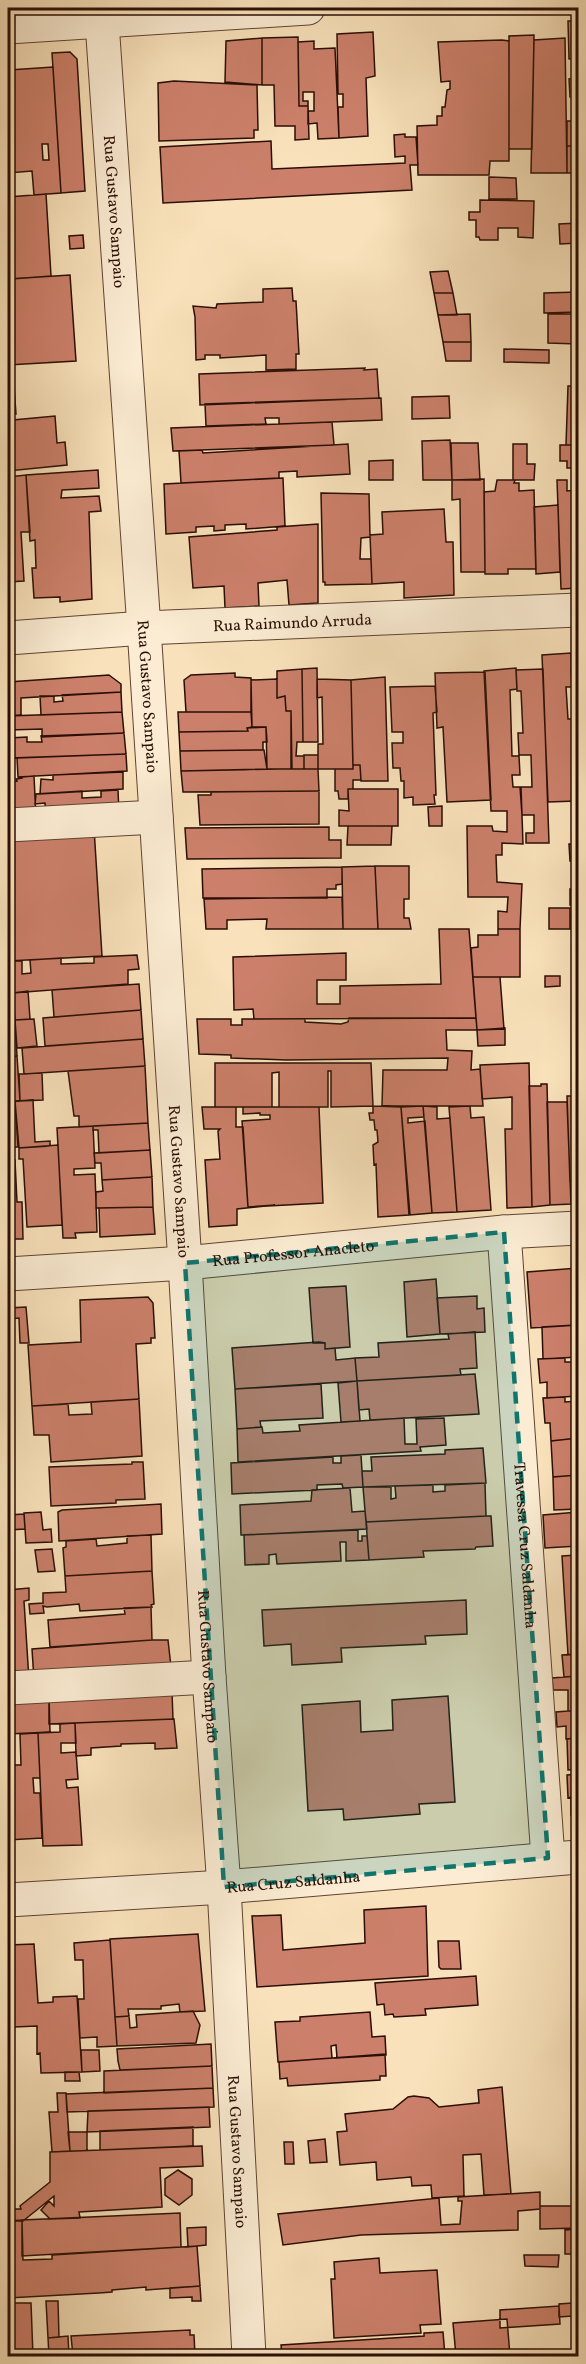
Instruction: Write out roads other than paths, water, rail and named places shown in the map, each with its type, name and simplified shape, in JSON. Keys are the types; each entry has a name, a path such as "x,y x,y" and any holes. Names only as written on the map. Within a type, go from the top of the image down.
{"street":[{"path":"8,27 101,15 308,8"},
{"name":"Rua Gustavo Sampaio","path":"101,15 185,1263 209,1677 224,1887 249,2356"},
{"name":"Rua Raimundo Arruda","path":"8,638 144,628 579,610"},
{"path":"8,825 156,817"},
{"name":"Rua Professor Anacleto","path":"8,1274 185,1263 579,1228"},
{"name":"Travessa Cruz Saldanha","path":"504,1233 563,1857"},
{"path":"8,1688 209,1677"},
{"name":"Rua Cruz Saldanha","path":"8,1900 224,1887 563,1857"}]}
